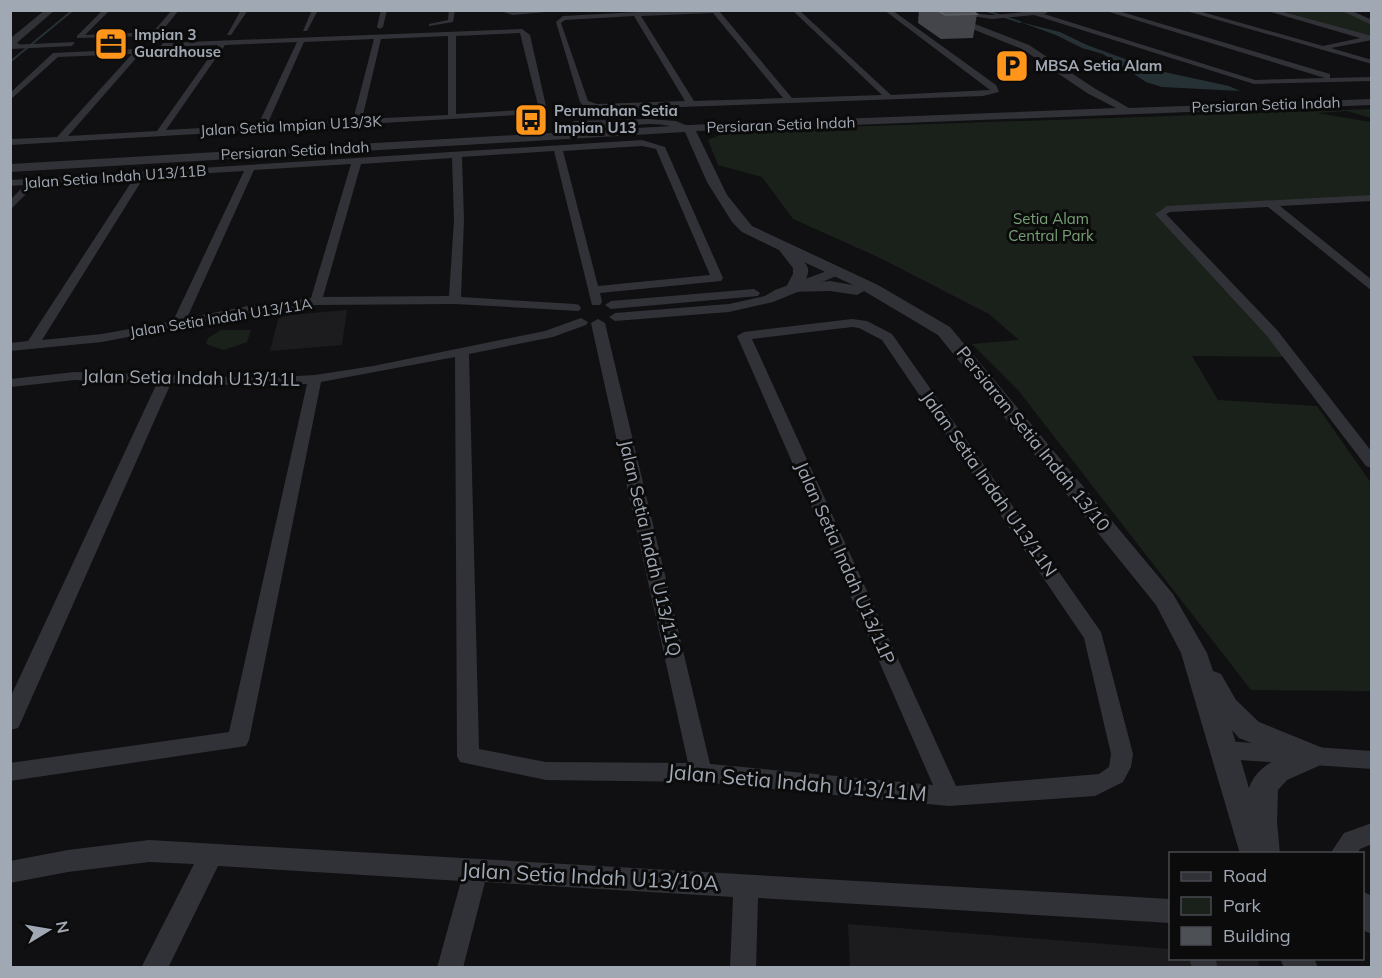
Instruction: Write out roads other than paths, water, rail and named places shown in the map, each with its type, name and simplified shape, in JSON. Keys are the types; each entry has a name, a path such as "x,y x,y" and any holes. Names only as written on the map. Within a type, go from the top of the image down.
{"street":[{"path":"10,36 44,10"},
{"path":"51,10 15,39 12,49 140,46"},
{"path":"107,10 80,37 153,36 166,42 222,44 301,40 379,31 452,33 452,117"},
{"path":"60,139 140,46 153,36 176,10"},
{"path":"229,34 245,10"},
{"path":"305,30 315,10"},
{"path":"357,122 384,10"},
{"path":"425,25 451,21 452,10"},
{"path":"502,11 564,10"},
{"path":"732,10 574,17 563,18 558,23 584,102 588,106 691,105 995,92 996,89 887,10"},
{"path":"795,10 890,98"},
{"path":"930,10 1011,40 1102,88 1128,106"},
{"path":"997,22 1011,15 1055,10"},
{"path":"1106,10 1342,80"},
{"path":"1186,10 1371,62"},
{"path":"1267,10 1369,38 1320,48"},
{"path":"1343,10 1371,23"},
{"path":"714,11 790,101"},
{"path":"955,12 997,22 1029,38 1073,65"},
{"path":"997,22 1032,14 1254,82 1371,79"},
{"path":"636,15 691,105"},
{"path":"370,28 379,31 392,27"},
{"path":"294,31 316,30"},
{"name":"Jalan Setia Impian U13/3K","path":"10,142 522,113 534,111 542,106 526,35 522,31 452,33"},
{"path":"10,98 56,55 229,34 284,32"},
{"path":"261,128 301,40"},
{"path":"160,133 222,44"},
{"path":"1074,101 1102,88"},
{"path":"1102,88 1108,102 1128,106"},
{"name":"Persiaran Setia Indah","path":"1128,106 1158,100 1371,92"},
{"path":"1143,99 1158,100"},
{"name":"Persiaran Setia Indah","path":"10,158 574,124 1074,101 1108,102"},
{"name":"Persiaran Setia Indah","path":"10,168 648,130 1128,106 1371,102"},
{"path":"574,124 593,126 665,122 678,123 689,128"},
{"path":"648,130 697,144 705,134 727,127"},
{"name":"Persiaran Setia Indah 13/10","path":"689,128 714,182 736,220 747,229 894,300 944,331 1165,600 1194,653 1255,852"},
{"name":"Jalan Setia Indah U13/11B","path":"10,183 558,148 651,144 660,147 717,278 594,296"},
{"path":"558,148 594,296 596,315"},
{"path":"455,300 459,220 457,155"},
{"path":"316,302 357,162"},
{"path":"178,323 249,169"},
{"path":"32,345 141,175"},
{"path":"10,207 33,182"},
{"path":"1371,198 1162,211 1163,217 1272,333 1371,464"},
{"path":"1270,203 1371,287"},
{"path":"781,246 801,267 801,274 786,291"},
{"path":"594,296 584,304 596,315 729,308 769,299 835,272"},
{"path":"786,291 847,287 894,300"},
{"name":"Jalan Setia Indah U13/11A","path":"10,347 102,338 178,323 316,302 455,300 596,315"},
{"name":"Jalan Setia Indah U13/11L","path":"10,383 75,376 165,381 261,382 315,379 548,334 596,315"},
{"name":"Jalan Setia Indah U13/11Q","path":"596,315 701,773"},
{"name":"Jalan Setia Indah U13/11N","path":"749,333 852,323 862,324 887,337 1094,637 1122,754 1120,769"},
{"name":"Jalan Setia Indah U13/11P","path":"749,333 744,336 949,796"},
{"name":"Jalan Setia Indah U13/11M","path":"462,352 468,756 546,771 701,773 949,796 1095,786 1111,780 1120,769"},
{"path":"10,772 238,740 315,379"},
{"path":"10,722 165,381"},
{"path":"1194,653 1227,707 1248,730 1313,756"},
{"path":"1225,750 1371,760"},
{"path":"1265,852 1262,822 1264,786 1277,772 1313,756"},
{"path":"1344,852 1352,841 1371,833"},
{"name":"Jalan Setia Indah U13/10A","path":"10,872 68,861 149,851 1169,910"},
{"path":"154,968 211,855"},
{"path":"450,968 476,871"},
{"path":"743,968 746,886"},
{"path":"1364,907 1371,922"}],"waterway":[{"path":"10,62 73,10"},
{"path":"984,10 1020,22"}],"place":[{"name":"Impian 3 Guardhouse","path":"111,44"},
{"name":"MBSA Setia Alam","path":"1012,66"},
{"name":"Perumahan Setia Impian U13","path":"531,120"}],"park label":[{"name":"Setia Alam Central Park","path":"1051,228"}]}
